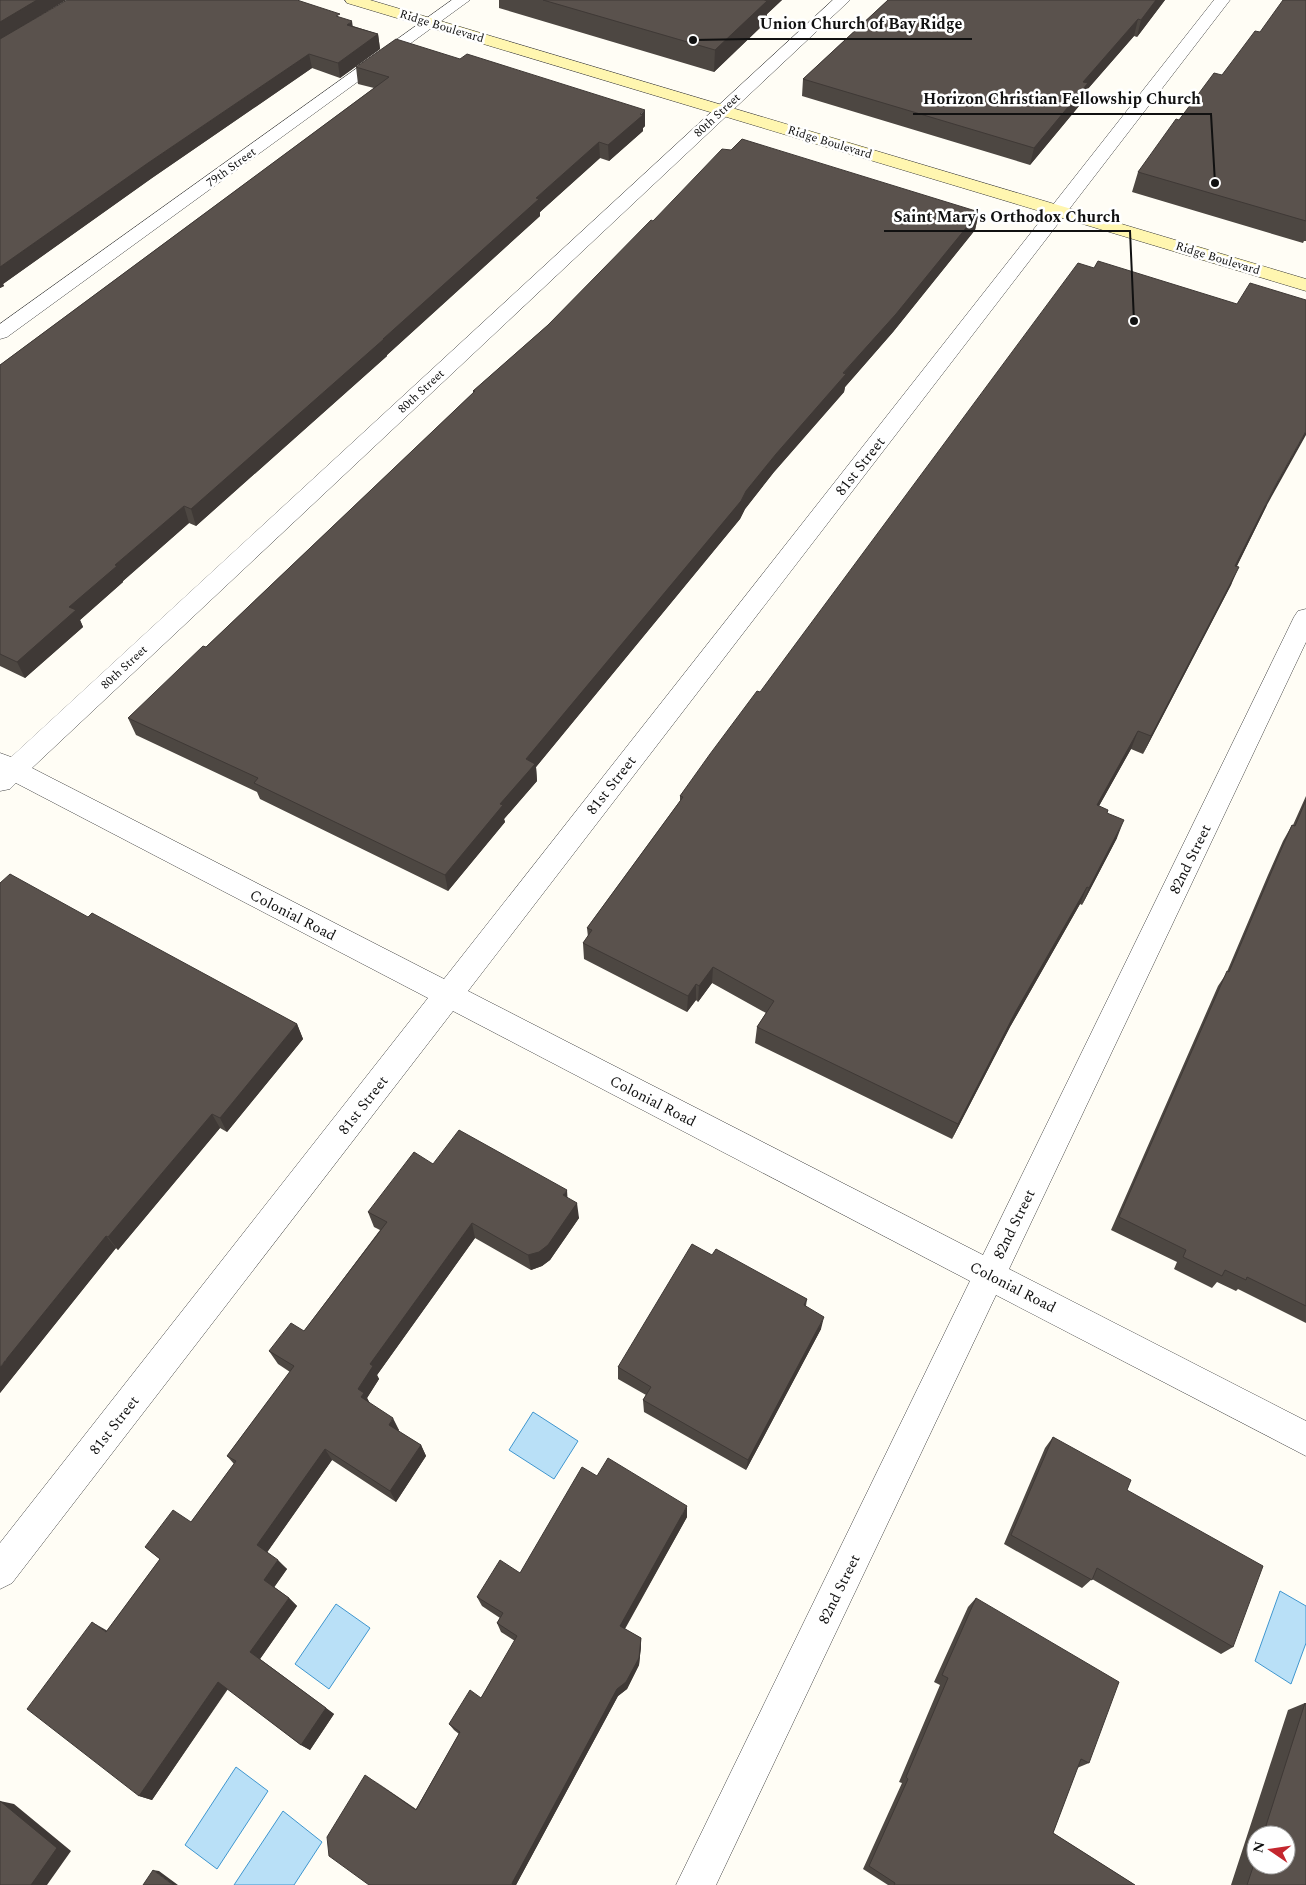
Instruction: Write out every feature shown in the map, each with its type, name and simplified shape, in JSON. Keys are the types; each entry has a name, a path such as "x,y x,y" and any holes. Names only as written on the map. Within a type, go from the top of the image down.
{"street":[{"name":"Ridge Boulevard","path":"354,0 1306,285"},
{"name":"79th Street","path":"0,333 462,0"},
{"name":"80th Street","path":"5,772 842,0"},
{"name":"81st Street","path":"0,1570 1222,0"},
{"name":"82nd Street","path":"696,1885 1306,617"},
{"name":"Colonial Road","path":"5,772 449,995 1306,1439"}],"water":[{"path":"533,1412 578,1441 554,1479 509,1450"},
{"path":"1280,1591 1306,1606 1306,1643 1291,1684 1255,1661"},
{"path":"336,1604 370,1628 329,1689 295,1664"},
{"path":"236,1767 268,1791 217,1869 185,1845"},
{"path":"283,1811 322,1842 294,1885 234,1885"}],"building":[{"path":"0,0 37,0 0,22"},
{"path":"67,0 297,0 340,14 336,16 352,21 347,25 378,34 338,63 309,54 148,163 0,267 0,39"},
{"path":"543,0 764,0 767,1 715,50"},
{"path":"888,0 1156,0 1141,20 1138,19 1083,82 1088,83 1034,148 803,79"},
{"path":"1283,0 1306,0 1306,221 1138,172 1176,119 1179,120 1214,73 1222,75 1255,31 1260,32"},
{"path":"396,39 460,59 467,54 645,110 640,114 643,115 608,145 599,142 384,339 191,509 184,506 115,565 117,566 69,607 76,610 17,662 0,654 0,365 389,77 356,67"},
{"path":"742,139 979,212 896,314 843,373 846,374 776,454 746,491 741,501 526,759 535,764 500,804 503,805 445,875 254,783 258,778 128,718 203,646 206,647 475,391 473,391 548,325 651,220 653,221 722,149 731,150"},
{"path":"1098,261 1237,304 1250,283 1306,300 1306,431 1275,486 1235,566 1239,567 1151,736 1138,731 1097,805 1108,810 1107,813 1124,820 1089,888 1087,887 1016,1011 958,1124 757,1027 774,1001 713,967 699,986 696,984 688,996 583,943 592,930 587,928 683,797 680,796 710,754 757,691 760,692 1078,263 1094,268"},
{"path":"1306,800 1306,1306 1247,1277 1246,1280 1225,1270 1222,1276 1183,1257 1186,1250 1119,1217 1227,971 1229,972 1292,825 1295,826"},
{"path":"10,874 88,917 92,913 297,1024 220,1118 212,1114 108,1237 106,1236 0,1367 0,883"},
{"path":"459,1130 567,1190 563,1195 577,1203 548,1245 539,1252 528,1255 472,1223 370,1364 373,1366 358,1389 364,1393 361,1397 393,1418 389,1425 421,1445 390,1491 325,1449 257,1545 278,1560 264,1580 289,1598 250,1652 326,1708 301,1745 218,1682 139,1796 27,1709 92,1622 106,1632 160,1559 145,1547 173,1510 191,1522 236,1461 227,1456 294,1366 269,1351 291,1323 304,1331 387,1222 368,1212 414,1152 433,1164"},
{"path":"692,1244 712,1255 716,1249 807,1299 804,1305 824,1317 748,1460 643,1400 651,1387 618,1367"},
{"path":"1053,1437 1131,1480 1127,1490 1263,1566 1233,1647 1097,1568 1092,1580 1011,1535"},
{"path":"608,1458 687,1506 620,1626 641,1638 639,1658 626,1682 617,1689 511,1885 369,1885 329,1856 327,1837 365,1775 416,1810 460,1732 449,1724 470,1690 481,1698 517,1636 497,1623 503,1613 477,1597 500,1560 520,1573 582,1467 597,1476"},
{"path":"976,1598 1119,1682 1089,1763 1081,1759 1053,1833 1135,1885 894,1885 895,1883 869,1866 908,1779 906,1777 948,1678 942,1675"},
{"path":"1305,1703 1306,1885 1247,1885 1250,1875 1296,1875 1296,1825 1266,1825"},
{"path":"0,1801 57,1848 31,1885 0,1885"},
{"path":"153,1870 173,1885 143,1885"}],"place":[{"name":"Union Church of Bay Ridge","path":"693,40"},
{"name":"Horizon Christian Fellowship Church","path":"1215,183"},
{"name":"Saint Mary's Orthodox Church","path":"1134,321"}]}
